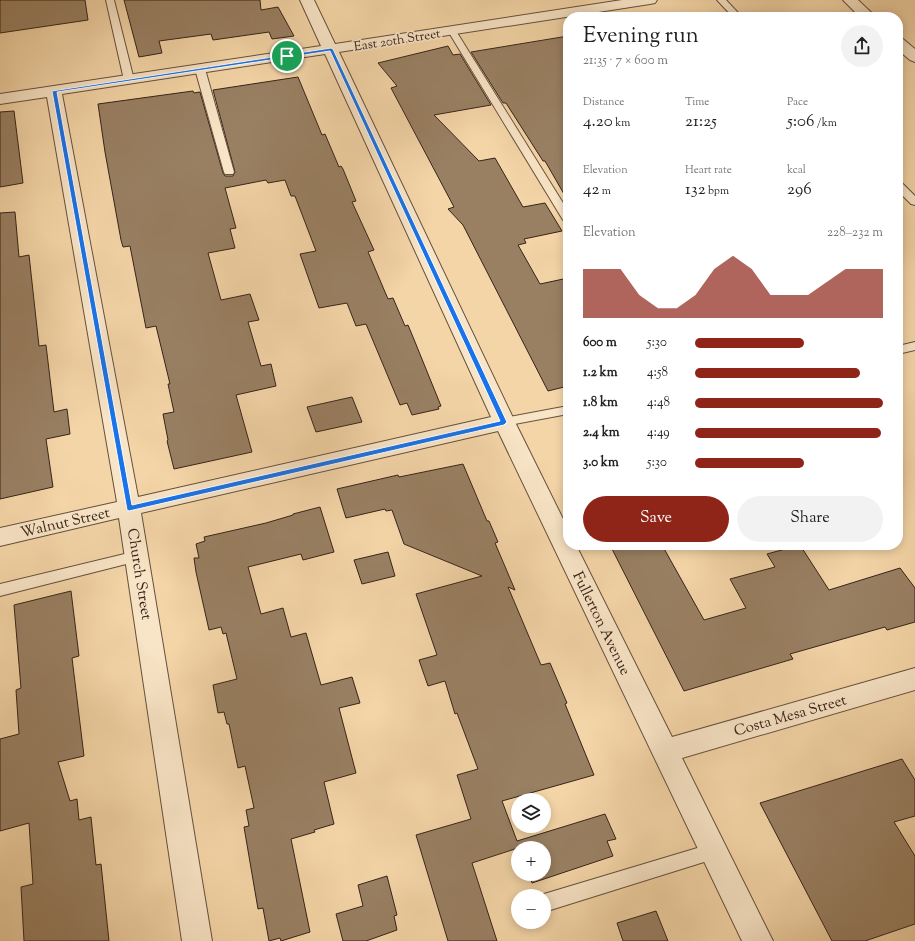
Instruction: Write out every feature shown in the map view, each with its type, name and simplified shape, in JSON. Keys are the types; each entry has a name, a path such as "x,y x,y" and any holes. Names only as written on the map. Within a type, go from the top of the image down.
{"street":[{"name":"Fullerton Avenue","path":"307,0 504,422 563,543"},
{"name":"East 20th Street","path":"596,12 650,0"},
{"path":"850,0 863,12"},
{"name":"East 20th Street","path":"0,99 452,31 563,17"},
{"path":"903,46 915,57"},
{"name":"Church Street","path":"54,91 129,508 197,941"},
{"name":"Walnut Street","path":"0,537 504,422"},
{"name":"Fullerton Avenue","path":"567,550 758,941"},
{"name":"Costa Mesa Street","path":"665,751 915,679"}],"lane":[{"path":"110,0 129,80"},
{"path":"721,0 733,12"},
{"path":"452,31 563,212"},
{"path":"200,69 229,172"},
{"path":"903,190 915,202"},
{"path":"903,349 915,346"},
{"path":"504,422 563,411"},
{"path":"0,590 137,556"},
{"path":"551,901 714,851"}],"building":[{"path":"0,0 85,0 88,20 0,33"},
{"path":"124,0 260,0 261,10 278,7 294,36 272,39 269,32 213,40 211,34 159,41 162,53 139,57"},
{"path":"563,37 563,192 545,161 543,161 506,103 503,103 471,52"},
{"path":"448,46 453,55 460,54 491,105 434,115 479,161 495,158 523,207 545,203 562,231 524,239 526,243 518,245 540,284 563,279 563,387 548,391 463,225 448,209 454,207 391,88 397,86 378,63"},
{"path":"298,77 322,135 325,134 339,167 341,166 343,169 356,201 352,202 374,250 368,252 388,299 393,298 405,326 408,325 441,406 438,407 439,409 412,415 407,403 400,405 366,324 356,326 347,303 319,308 300,254 316,251 295,196 291,196 285,180 268,183 266,180 225,188 236,228 230,229 235,248 208,253 221,300 250,294 259,320 248,322 261,366 271,364 276,386 236,395 252,452 174,469 167,441 163,414 174,412 168,384 170,384 156,326 146,328 130,246 123,247 121,240 98,104 193,91 194,93 200,92 223,173 225,176 233,176 235,172 213,90"},
{"path":"14,111 23,183 0,187 0,112"},
{"path":"15,212 19,257 29,255 39,346 46,345 54,412 67,409 70,434 46,439 53,487 0,499 0,213"},
{"path":"352,397 362,422 316,432 307,407"},
{"path":"463,464 487,521 489,521 498,542 495,543 515,590 508,587 541,665 550,663 594,775 530,793 511,793 511,798 502,801 511,825 511,833 514,833 517,841 511,841 511,850 472,863 497,941 448,941 416,835 471,819 457,775 478,769 457,713 455,714 445,681 428,686 419,660 437,655 416,594 482,576 404,544 392,510 386,511 385,509 346,518 337,489 398,475 399,477"},
{"path":"320,507 334,552 303,560 301,554 248,567 261,614 283,608 291,637 306,633 321,685 352,677 360,703 339,708 356,773 324,782 334,824 314,830 315,832 291,839 310,932 281,941 280,938 269,941 263,908 258,909 244,827 249,826 246,810 254,808 245,766 238,768 229,724 227,724 224,712 218,713 213,685 237,679 226,633 223,634 221,627 209,630 194,558 199,558 196,544 205,541 204,537 266,523"},
{"path":"613,550 665,550 704,620 746,608 730,579 775,567 767,554 782,550 803,550 829,590 900,568 915,588 915,622 887,630 885,627 790,654 793,659 684,691"},
{"path":"388,552 395,576 362,584 354,560"},
{"path":"71,591 79,656 72,658 84,756 58,762 70,801 77,799 79,820 91,817 96,865 101,864 109,941 24,941 21,887 33,884 29,823 0,831 0,739 19,734 16,690 21,688 14,605"},
{"path":"902,759 915,780 915,816 894,822 915,856 915,924 865,941 832,941 760,803"},
{"path":"605,814 616,839 607,841 613,856 551,877 551,841 517,841 543,833 551,833 551,831"},
{"path":"387,876 397,915 394,916 397,930 366,941 343,941 336,914 363,906 358,885"},
{"path":"656,911 668,941 623,941 617,923"}],"route":[{"path":"331,49 504,422 129,508 54,91 287,56 331,49"}]}
